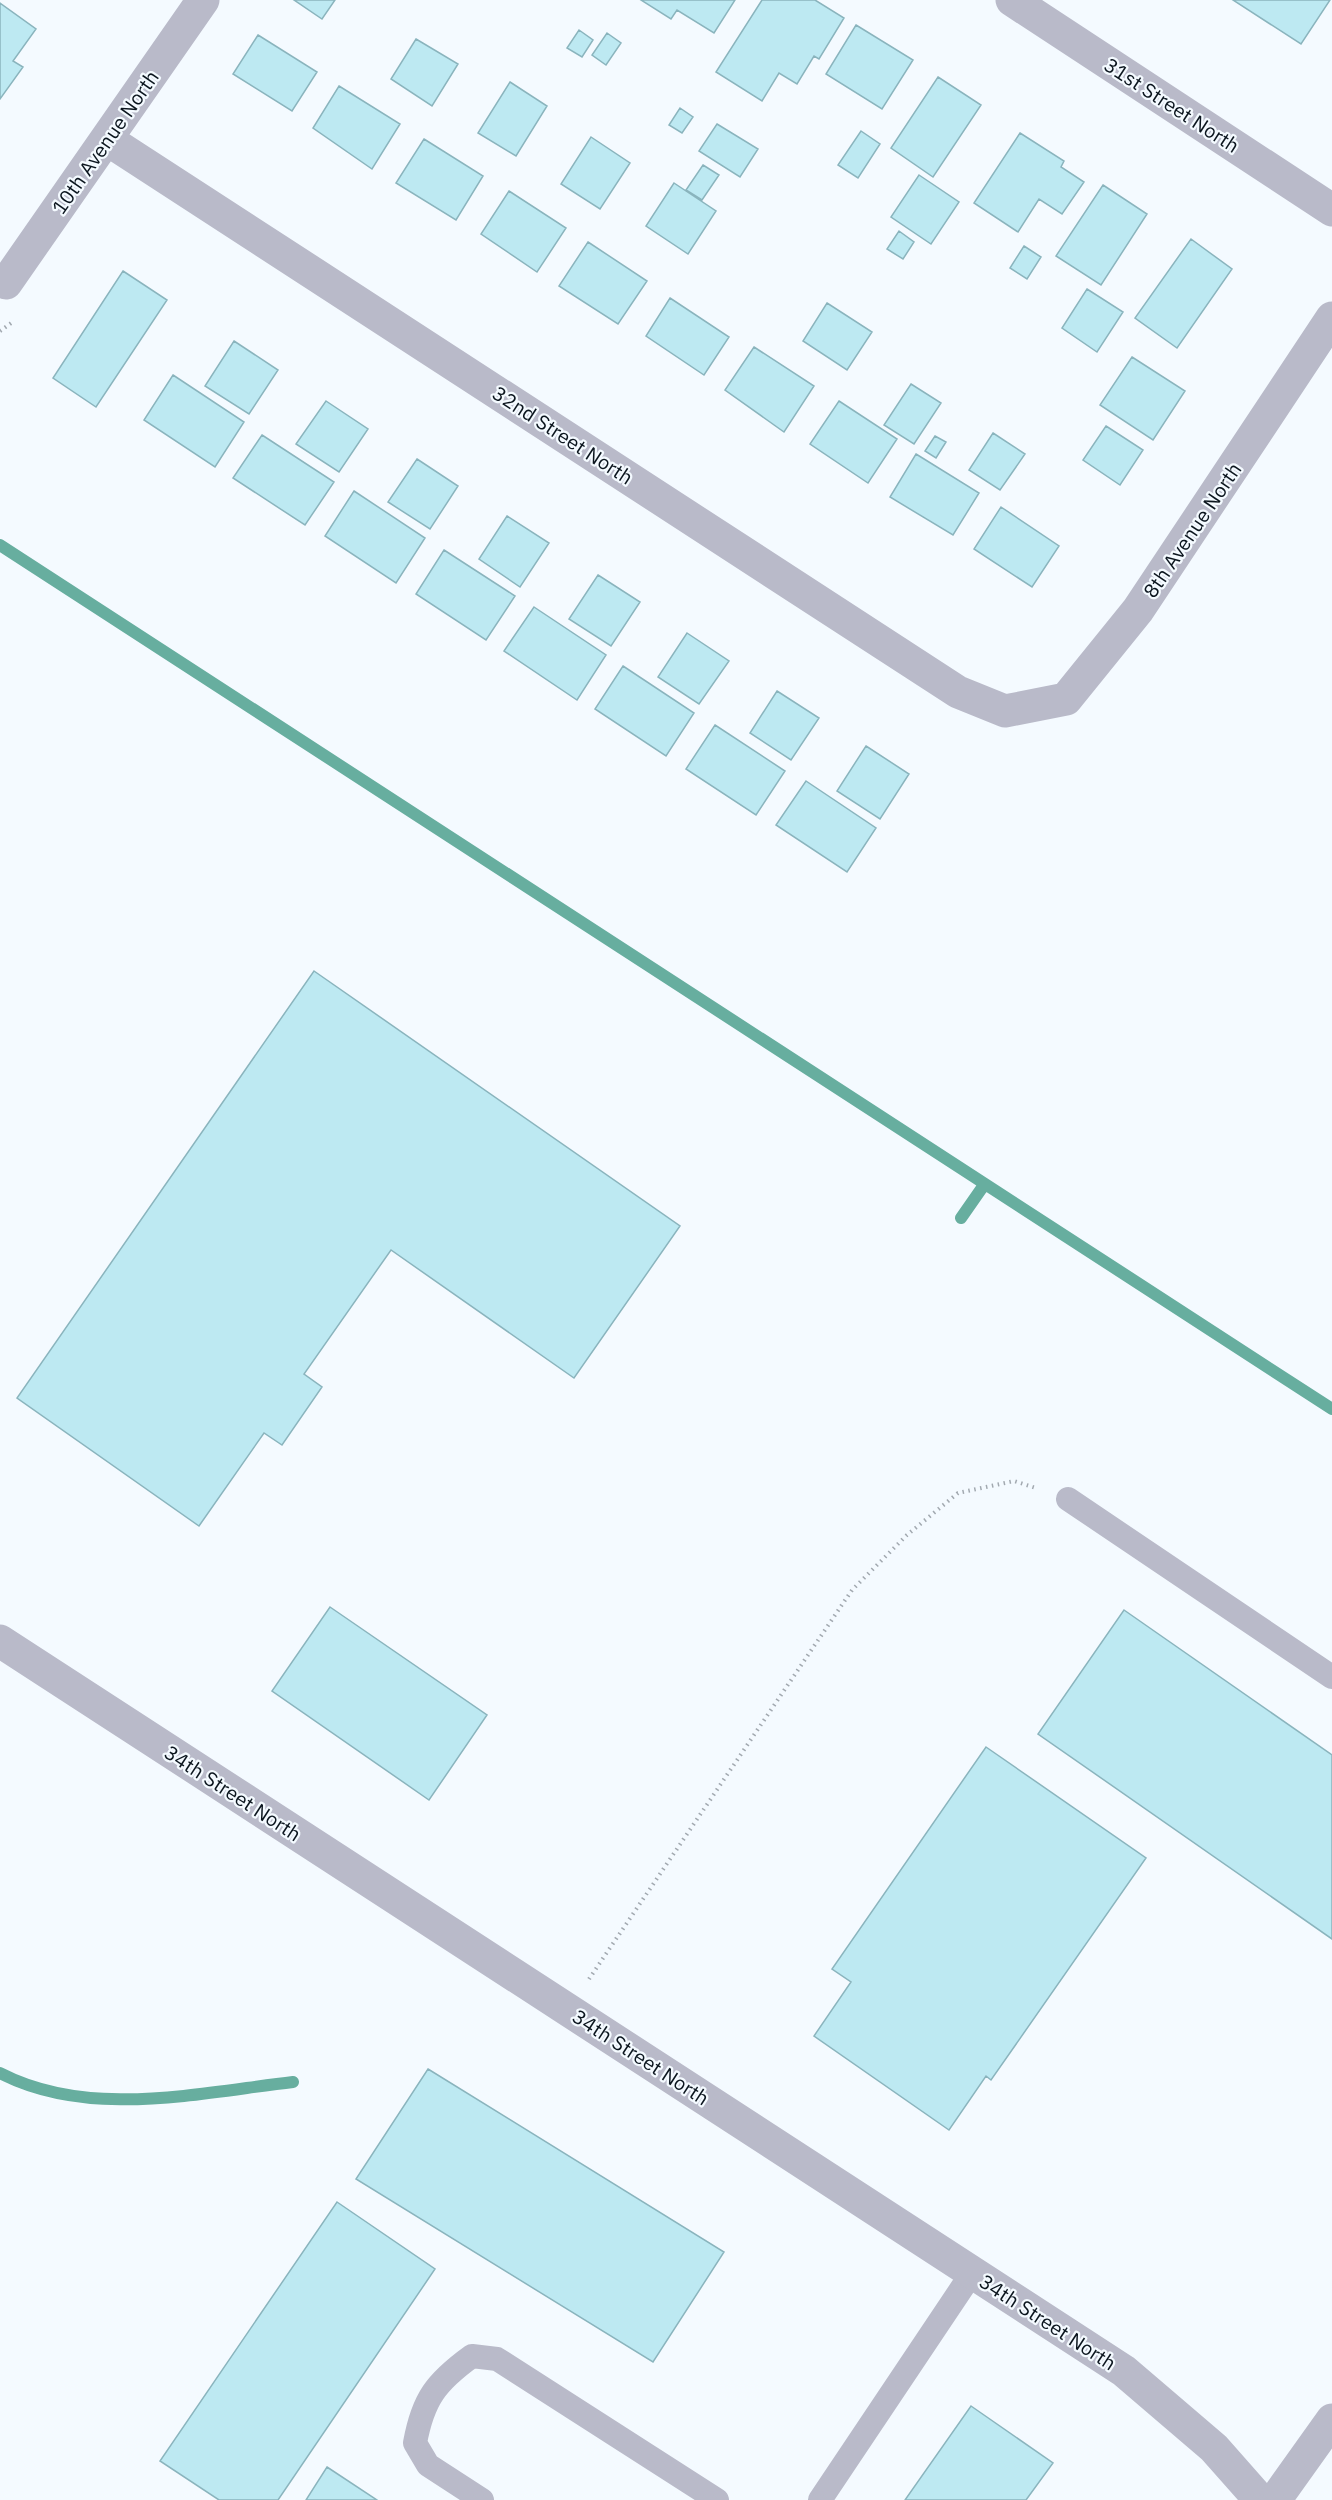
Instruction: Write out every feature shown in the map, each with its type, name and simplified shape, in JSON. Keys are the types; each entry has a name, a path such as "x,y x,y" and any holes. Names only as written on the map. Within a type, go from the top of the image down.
{"street":[{"name":"10th Avenue North","path":"6,283 108,140 203,0"},
{"name":"31st Street North","path":"1012,0 1332,210"},
{"name":"32nd Street North","path":"108,140 958,692 1005,711 1024,707"},
{"name":"8th Avenue North","path":"1024,707 1066,699 1138,610 1332,318"},
{"name":"34th Street North","path":"0,1641 1124,2372 1214,2448 1260,2500"},
{"path":"1275,2500 1332,2420"}],"lane":[{"path":"1068,1499 1332,1677"},
{"path":"820,2500 972,2273"},
{"path":"482,2500 428,2465 416,2443 420,2415 444,2376 472,2356 497,2360 713,2499"}],"path":[{"path":"568,2010 852,1590 907,1535 958,1493 1014,1480 1068,1499"}],"building":[{"path":"294,0 335,0 322,19"},
{"path":"641,0 735,0 714,33 677,10 671,19"},
{"path":"762,0 815,0 844,18 819,59 814,56 797,84 779,73 762,101 716,72"},
{"path":"1233,0 1330,0 1301,44"},
{"path":"0,3 36,29 13,61 23,67 0,99"},
{"path":"856,25 913,60 882,109 826,74"},
{"path":"579,30 593,40 582,57 567,48"},
{"path":"607,33 621,43 606,65 592,55"},
{"path":"258,35 317,72 292,111 233,74"},
{"path":"416,39 458,64 432,106 391,79"},
{"path":"938,77 981,105 933,177 891,148"},
{"path":"510,82 547,106 516,156 478,133"},
{"path":"339,86 400,124 372,169 313,128"},
{"path":"680,108 693,117 682,133 669,125"},
{"path":"717,124 758,149 740,177 699,151"},
{"path":"861,131 880,144 858,178 838,165"},
{"path":"1020,133 1064,161 1061,167 1084,182 1062,214 1039,199 1018,232 974,203"},
{"path":"591,137 630,163 600,209 561,184"},
{"path":"424,139 483,176 456,220 396,183"},
{"path":"703,165 719,175 702,200 686,190"},
{"path":"919,175 959,202 931,244 891,217"},
{"path":"674,183 716,211 688,254 646,226"},
{"path":"1103,185 1147,214 1101,285 1056,256"},
{"path":"509,191 566,228 537,272 481,234"},
{"path":"899,231 914,242 903,259 887,249"},
{"path":"1191,239 1232,269 1177,348 1135,318"},
{"path":"588,242 647,281 618,324 559,286"},
{"path":"1024,246 1041,257 1027,279 1010,268"},
{"path":"123,271 167,300 96,407 53,378"},
{"path":"1087,289 1123,312 1097,352 1062,328"},
{"path":"670,298 729,337 704,375 646,336"},
{"path":"827,303 872,332 847,370 803,341"},
{"path":"234,341 278,370 249,414 205,386"},
{"path":"754,347 814,386 784,432 725,390"},
{"path":"1132,357 1185,391 1153,440 1100,405"},
{"path":"173,375 244,422 215,467 144,420"},
{"path":"911,384 941,403 914,444 884,425"},
{"path":"326,401 368,429 339,472 296,444"},
{"path":"839,401 897,439 868,483 810,444"},
{"path":"1106,426 1143,450 1120,485 1083,460"},
{"path":"993,433 1025,454 1000,490 969,470"},
{"path":"262,435 334,482 305,525 233,478"},
{"path":"935,436 946,442 936,458 925,451"},
{"path":"916,454 979,493 953,535 890,497"},
{"path":"417,459 458,486 430,529 388,502"},
{"path":"354,491 425,538 396,583 325,536"},
{"path":"1001,507 1059,546 1032,587 974,549"},
{"path":"507,516 549,543 520,587 479,559"},
{"path":"444,550 515,596 486,640 416,594"},
{"path":"598,575 640,602 611,646 569,619"},
{"path":"534,607 606,655 577,700 504,651"},
{"path":"687,633 729,661 699,704 658,677"},
{"path":"623,666 694,713 666,756 595,709"},
{"path":"777,691 819,718 791,760 750,733"},
{"path":"715,725 785,771 756,815 686,769"},
{"path":"866,746 909,774 880,819 837,791"},
{"path":"806,781 876,828 847,872 776,825"},
{"path":"314,971 680,1226 574,1378 391,1250 304,1374 322,1387 282,1445 264,1433 199,1526 17,1398"},
{"path":"330,1607 487,1715 429,1800 272,1691"},
{"path":"1124,1610 1332,1755 1332,1939 1038,1734"},
{"path":"986,1747 1146,1858 991,2080 986,2076 949,2130 814,2036 851,1982 832,1969"},
{"path":"428,2069 724,2252 653,2362 356,2179"},
{"path":"337,2202 435,2269 278,2500 219,2500 160,2461"},
{"path":"971,2406 1053,2463 1026,2500 905,2500"},
{"path":"327,2467 377,2500 306,2500"}],"waterway":[{"path":"0,545 1332,1409"},
{"path":"961,1218 984,1185"},
{"path":"0,2073 34,2087 70,2095 107,2099 182,2096 293,2082"}]}
